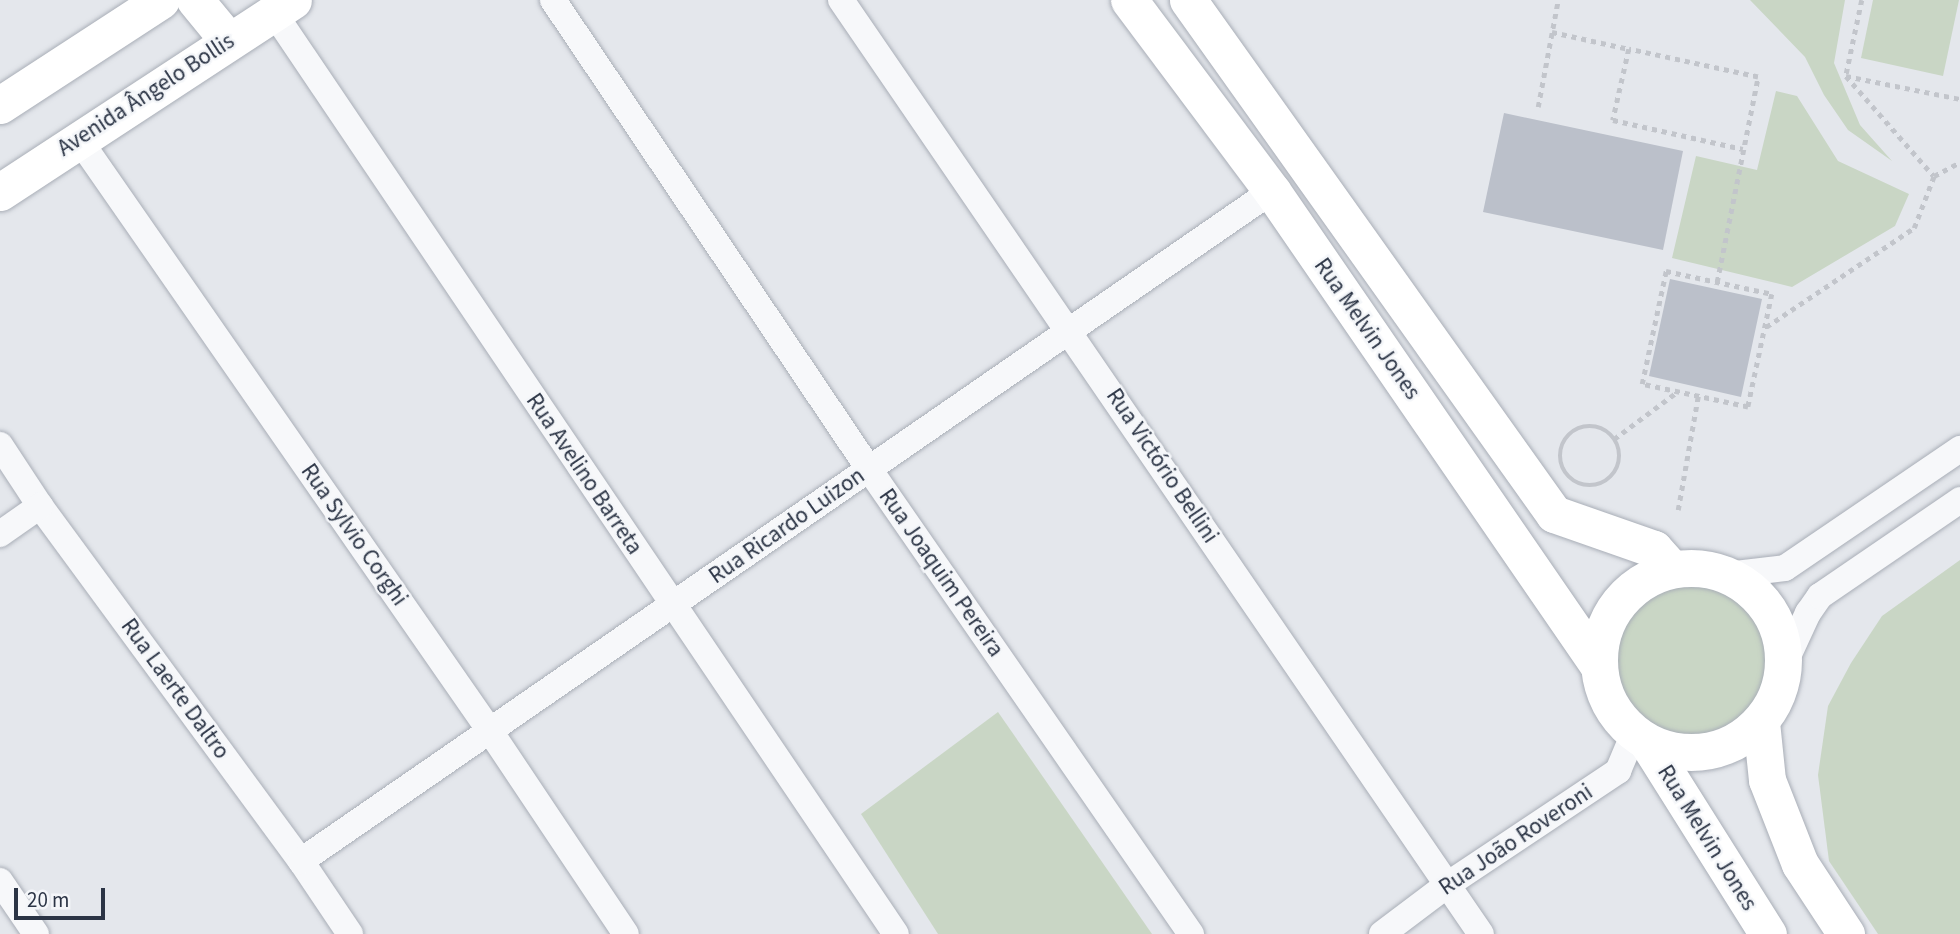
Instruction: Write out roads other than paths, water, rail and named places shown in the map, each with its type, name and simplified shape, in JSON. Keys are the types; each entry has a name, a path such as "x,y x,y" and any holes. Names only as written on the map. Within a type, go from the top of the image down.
{"street":[{"path":"0,105 161,0"},
{"path":"195,0 228,40"},
{"name":"Rua Joaquim Pereira","path":"553,0 869,469 1191,934"},
{"name":"Rua Victório Bellini","path":"841,0 1481,934"},
{"name":"Rua Melvin Jones","path":"1129,0 1272,191 1598,665"},
{"name":"Rua Melvin Jones","path":"1188,0 1554,514 1654,550 1672,569"},
{"name":"Avenida Ângelo Bollis","path":"0,191 228,40 283,7"},
{"name":"Rua Avelino Barreta","path":"283,7 672,605 896,934"},
{"name":"Rua Sylvio Corghi","path":"78,138 491,731 626,934"},
{"name":"Rua Ricardo Luizon","path":"301,861 1272,191"},
{"name":"Rua Laerte Daltro","path":"0,445 40,506 301,861 350,934"},
{"path":"1727,575 1785,568 1960,449"},
{"path":"1783,667 1781,638 1770,612 1752,590 1727,575 1700,568 1672,569 1647,579 1626,594 1610,614 1600,639 1598,665 1603,691 1615,714 1640,738 1676,752 1708,751 1737,741 1761,722 1776,696 1783,667 1808,613 1820,596 1960,499"},
{"path":"0,534 40,506"},
{"path":"1761,722 1767,780 1800,864 1846,934"},
{"name":"Rua Melvin Jones","path":"1640,738 1768,934"},
{"name":"Rua João Roveroni","path":"1382,934 1447,885 1618,771 1640,738"},
{"path":"0,881 36,934"}]}
